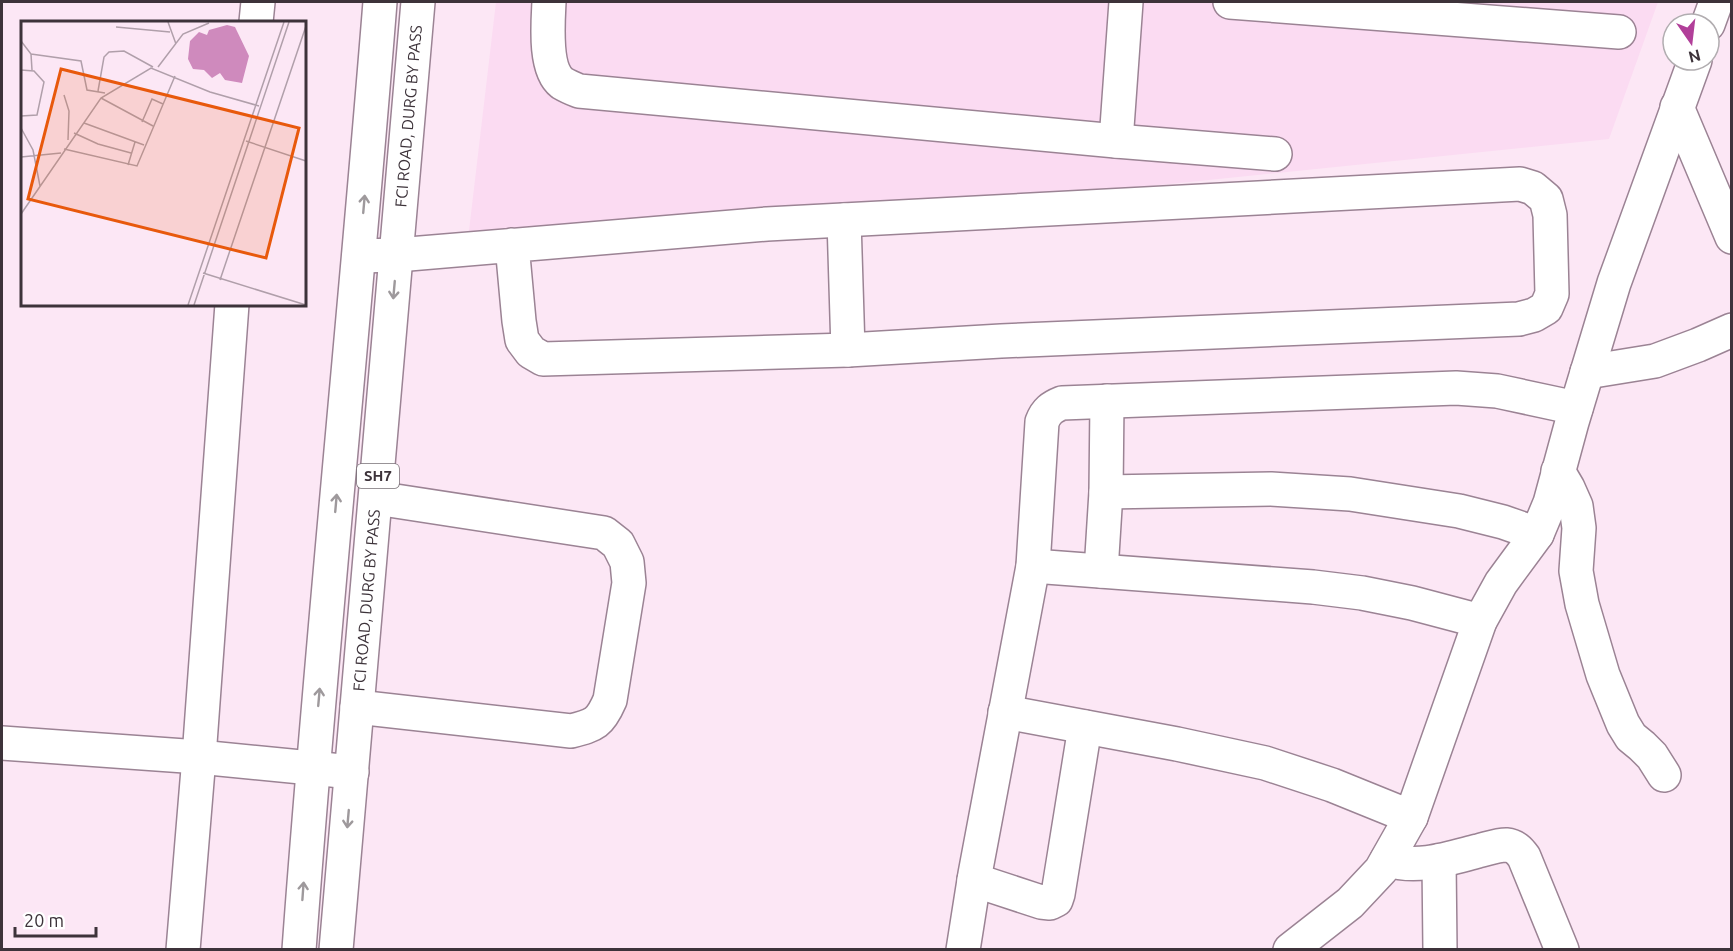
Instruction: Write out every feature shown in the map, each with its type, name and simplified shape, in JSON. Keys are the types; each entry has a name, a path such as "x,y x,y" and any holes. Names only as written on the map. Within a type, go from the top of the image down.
{"street":[{"path":"256,21 258,2"},
{"name":"SH7","path":"299,950 312,768 380,2"},
{"name":"FCI ROAD, DURG BY PASS","path":"336,950 418,2"},
{"path":"549,2 548,38 551,65 561,82 579,91 1116,141 1275,153"},
{"path":"1116,141 1126,2"},
{"path":"1230,2 1619,32"},
{"path":"1290,950 1350,903 1381,870 1411,817 1480,621 1501,583 1532,541 1550,502 1614,283 1690,72"},
{"path":"1677,107 1731,237"},
{"path":"359,256 397,255 512,245 766,224 1520,184 1533,188 1546,199 1550,215 1552,294 1546,308 1534,315 1519,319 1001,341 848,350 543,358 531,352 522,340 512,245"},
{"path":"844,220 848,350"},
{"path":"183,950 232,306"},
{"path":"1587,372 1655,361 1731,330"},
{"path":"963,950 1033,566 1042,422 1045,413 1062,403 1456,388 1497,391 1576,408"},
{"path":"1101,571 1106,492 1107,401"},
{"path":"1558,471 1576,506 1579,528 1576,570 1585,614 1604,675 1623,724 1631,737 1652,756 1664,775"},
{"path":"1106,492 1271,489 1350,494 1460,511 1503,522 1532,541 1554,562 1576,570"},
{"path":"357,707 571,730 590,726 603,716 610,700 628,583 627,562 618,544 604,533 376,498"},
{"path":"1033,566 1362,593 1412,603 1480,621"},
{"path":"1005,712 1265,763 1332,785 1411,817"},
{"path":"974,880 1041,902 1050,903 1056,900 1085,727"},
{"path":"2,742 199,757 352,772"},
{"path":"1387,860 1403,864 1419,864 1494,847 1507,845 1518,848 1524,857 1562,950"},
{"path":"1439,861 1440,950"}],"shaded area":[{"path":"496,2 1658,2 1609,139 466,256"}]}
